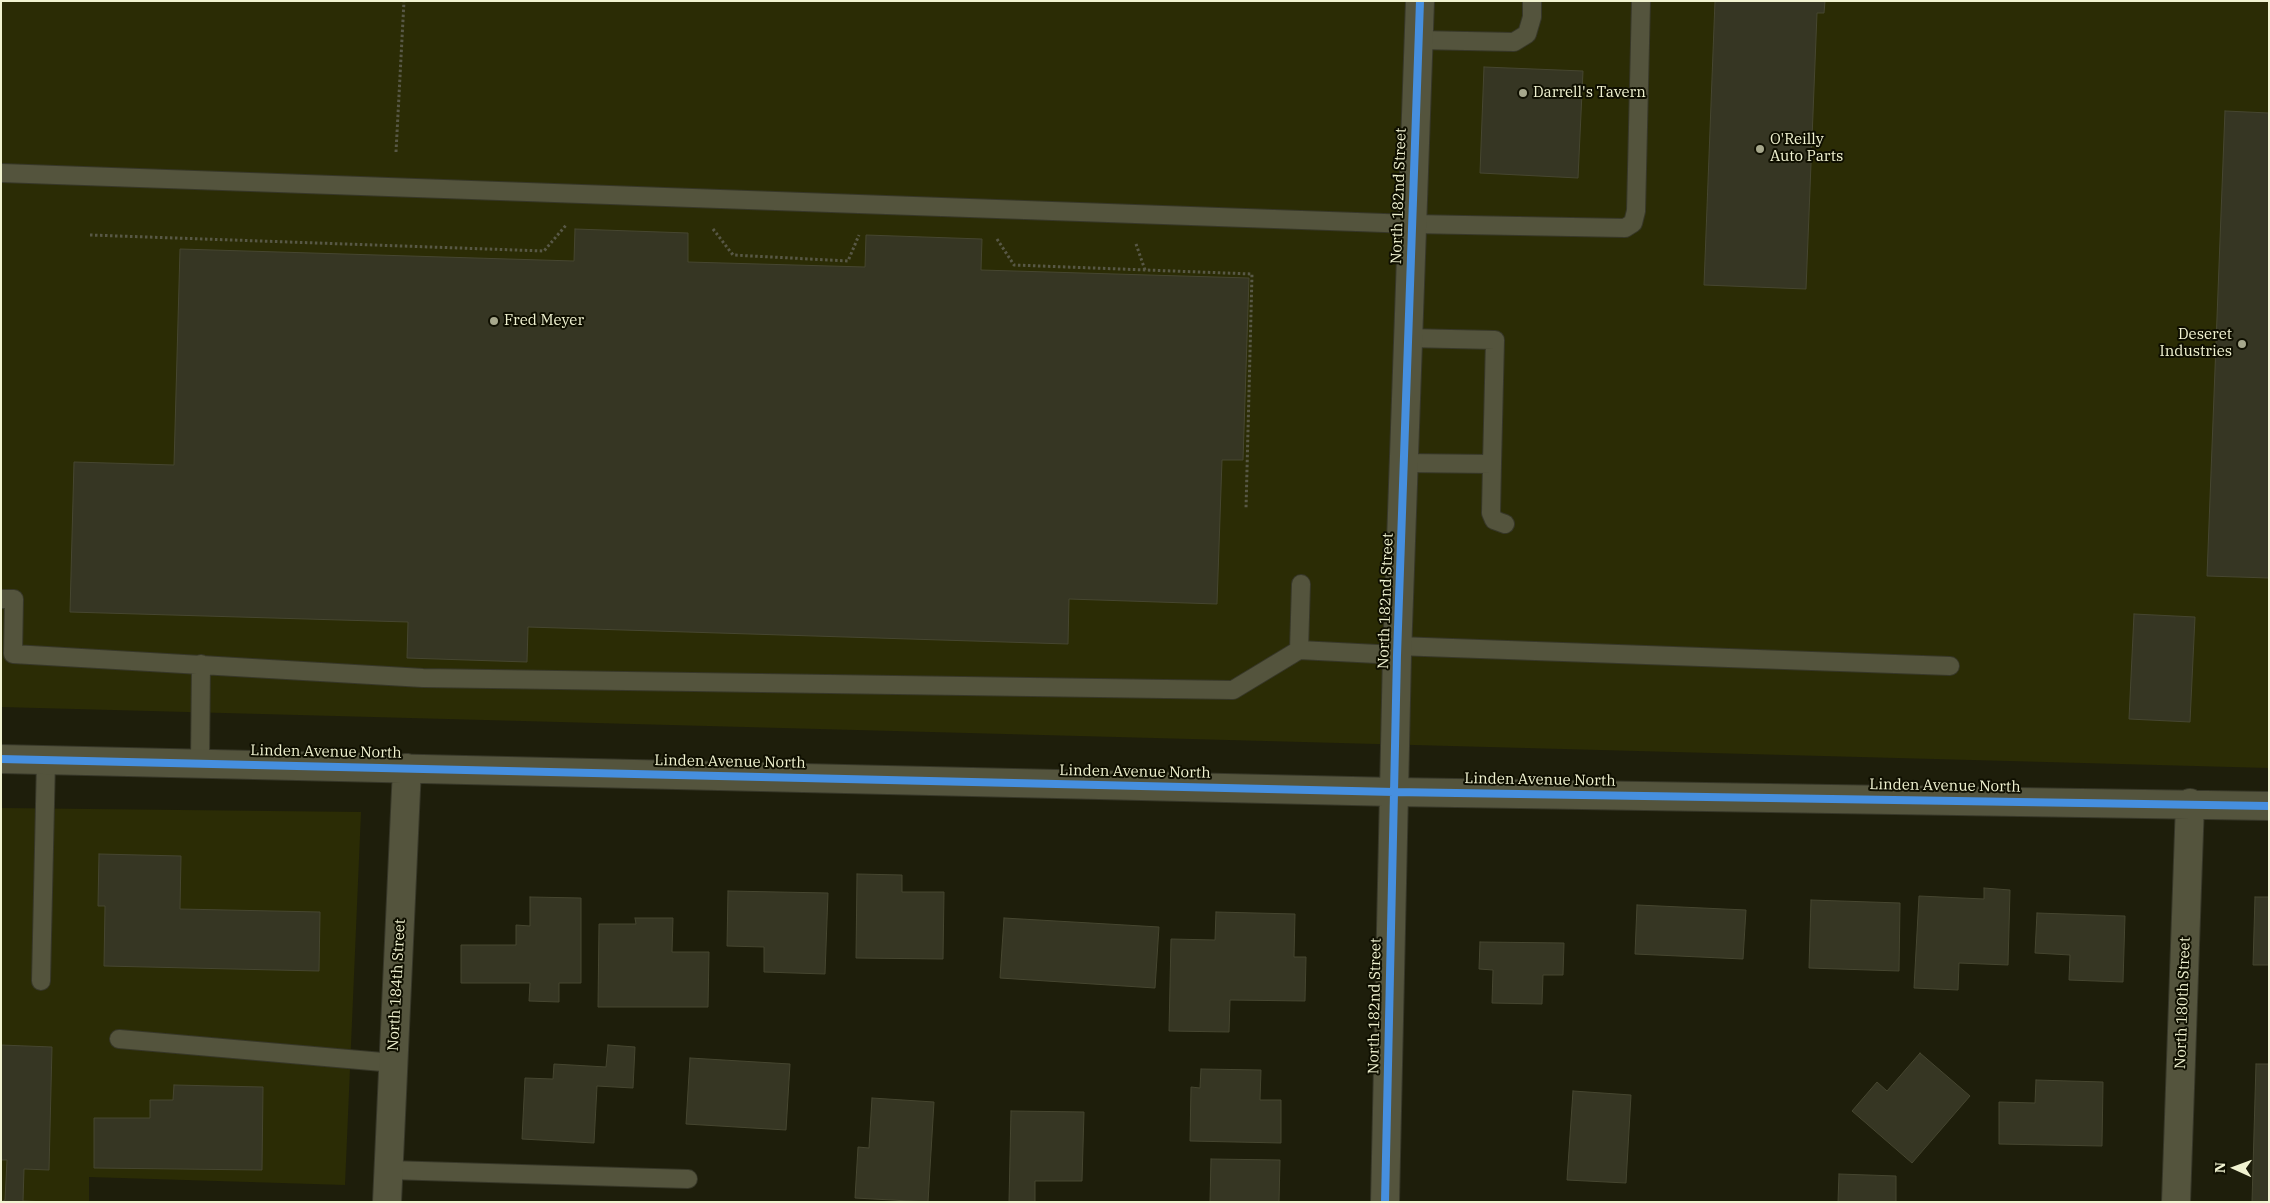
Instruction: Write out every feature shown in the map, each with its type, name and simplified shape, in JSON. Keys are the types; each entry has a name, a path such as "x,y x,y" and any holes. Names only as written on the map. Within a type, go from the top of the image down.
{"street":[{"name":"North 182nd Street","path":"1385,1202 1397,650 1420,1"},
{"name":"Linden Avenue North","path":"1,759 1394,792 2190,803 2269,806"},
{"name":"North 184th Street","path":"387,1202 407,768"},
{"name":"North 180th Street","path":"2176,1202 2190,803"}],"lane":[{"path":"1418,40 1514,42 1527,34 1532,17 1532,1"},
{"path":"1,173 1412,224 1624,228 1633,223 1636,211 1641,1"},
{"path":"1408,338 1495,340 1491,513 1494,520 1505,524"},
{"path":"1404,463 1492,464"},
{"path":"1299,650 1301,584"},
{"path":"1,599 14,599 12,654 451,678 1234,690 1299,650 1397,650 1950,666"},
{"path":"200,763 201,664"},
{"path":"41,981 46,760"},
{"path":"119,1039 394,1063"},
{"path":"389,1170 688,1179"}],"path":[{"path":"396,152 404,1"},
{"path":"90,235 544,250 570,220"},
{"path":"711,227 733,255 848,261 861,230"},
{"path":"995,235 1014,265 1252,274 1246,509"}],"shaded area":[{"path":"1,1 2269,1 2269,768 1,707"},
{"path":"1,808 361,812 345,1185 89,1177 89,1202 1,1202"}],"building":[{"name":"O'Reilly Auto Parts","path":"1715,1 1825,1 1824,13 1817,13 1806,289 1704,285"},
{"path":"1484,67 1583,71 1578,178 1480,173"},
{"name":"Deseret Industries","path":"2225,111 2269,113 2269,578 2207,576"},
{"path":"575,229 688,233 688,262 865,267 866,235 982,239 981,270 1249,278 1243,460 1222,460 1217,604 1069,599 1068,644 528,627 527,662 407,658 408,622 70,612 74,462 174,465 180,249 574,261"},
{"path":"2134,614 2195,617 2190,722 2129,719"},
{"path":"99,854 181,856 180,909 320,912 319,971 104,966 105,906 98,906"},
{"path":"857,874 902,875 902,892 944,892 943,959 856,958"},
{"path":"1984,888 2010,890 2008,965 1959,963 1958,990 1914,988 1919,896 1984,899"},
{"path":"728,891 828,893 825,974 764,972 764,947 727,946"},
{"path":"530,897 581,898 581,983 559,983 559,1002 529,1001 530,983 461,983 461,945 516,945 516,925 530,926"},
{"path":"2255,897 2269,897 2269,965 2253,965"},
{"path":"1811,900 1900,903 1899,971 1809,968"},
{"path":"1637,905 1746,910 1743,959 1635,954"},
{"path":"1216,912 1295,914 1294,957 1306,957 1305,1001 1230,1000 1229,1032 1169,1031 1171,939 1215,940"},
{"path":"2037,913 2125,916 2123,982 2069,980 2070,955 2035,953"},
{"path":"635,918 673,918 672,952 709,952 708,1007 598,1007 599,924 636,924"},
{"path":"1004,918 1159,927 1155,988 1000,978"},
{"path":"1480,942 1564,943 1563,975 1543,975 1542,1004 1492,1003 1493,970 1479,969"},
{"path":"1,1045 52,1047 49,1170 24,1169 23,1201 50,1202 1,1202 5,1200 7,1160 1,1160"},
{"path":"608,1045 635,1047 633,1088 597,1086 594,1143 522,1139 525,1078 553,1079 554,1064 606,1067"},
{"path":"1920,1053 1970,1096 1912,1163 1852,1111 1877,1082 1887,1091"},
{"path":"690,1058 790,1064 786,1130 686,1124"},
{"path":"2256,1064 2269,1064 2269,1202 2252,1202"},
{"path":"1201,1069 1261,1070 1260,1100 1281,1100 1281,1143 1190,1141 1191,1087 1200,1088"},
{"path":"2036,1080 2103,1082 2102,1146 1999,1144 1999,1102 2035,1103"},
{"path":"174,1085 263,1087 262,1170 94,1168 94,1118 150,1118 150,1100 173,1100"},
{"path":"1573,1091 1631,1095 1626,1183 1567,1180"},
{"path":"872,1098 934,1102 928,1202 855,1198 858,1147 869,1148"},
{"path":"1011,1111 1084,1112 1082,1181 1035,1181 1035,1202 1009,1202"},
{"path":"1211,1159 1280,1160 1279,1202 1210,1202"},
{"path":"1839,1174 1896,1176 1896,1202 1838,1202"}],"cycle path":[{"path":"1385,1202 1397,655 1420,1"},
{"path":"1,759 1394,792 2269,806"}],"place":[{"name":"Darrell's Tavern","path":"1523,93"},
{"name":"O'Reilly Auto Parts","path":"1760,149"},
{"name":"Fred Meyer","path":"494,321"},
{"name":"Deseret Industries","path":"2242,344"}]}
